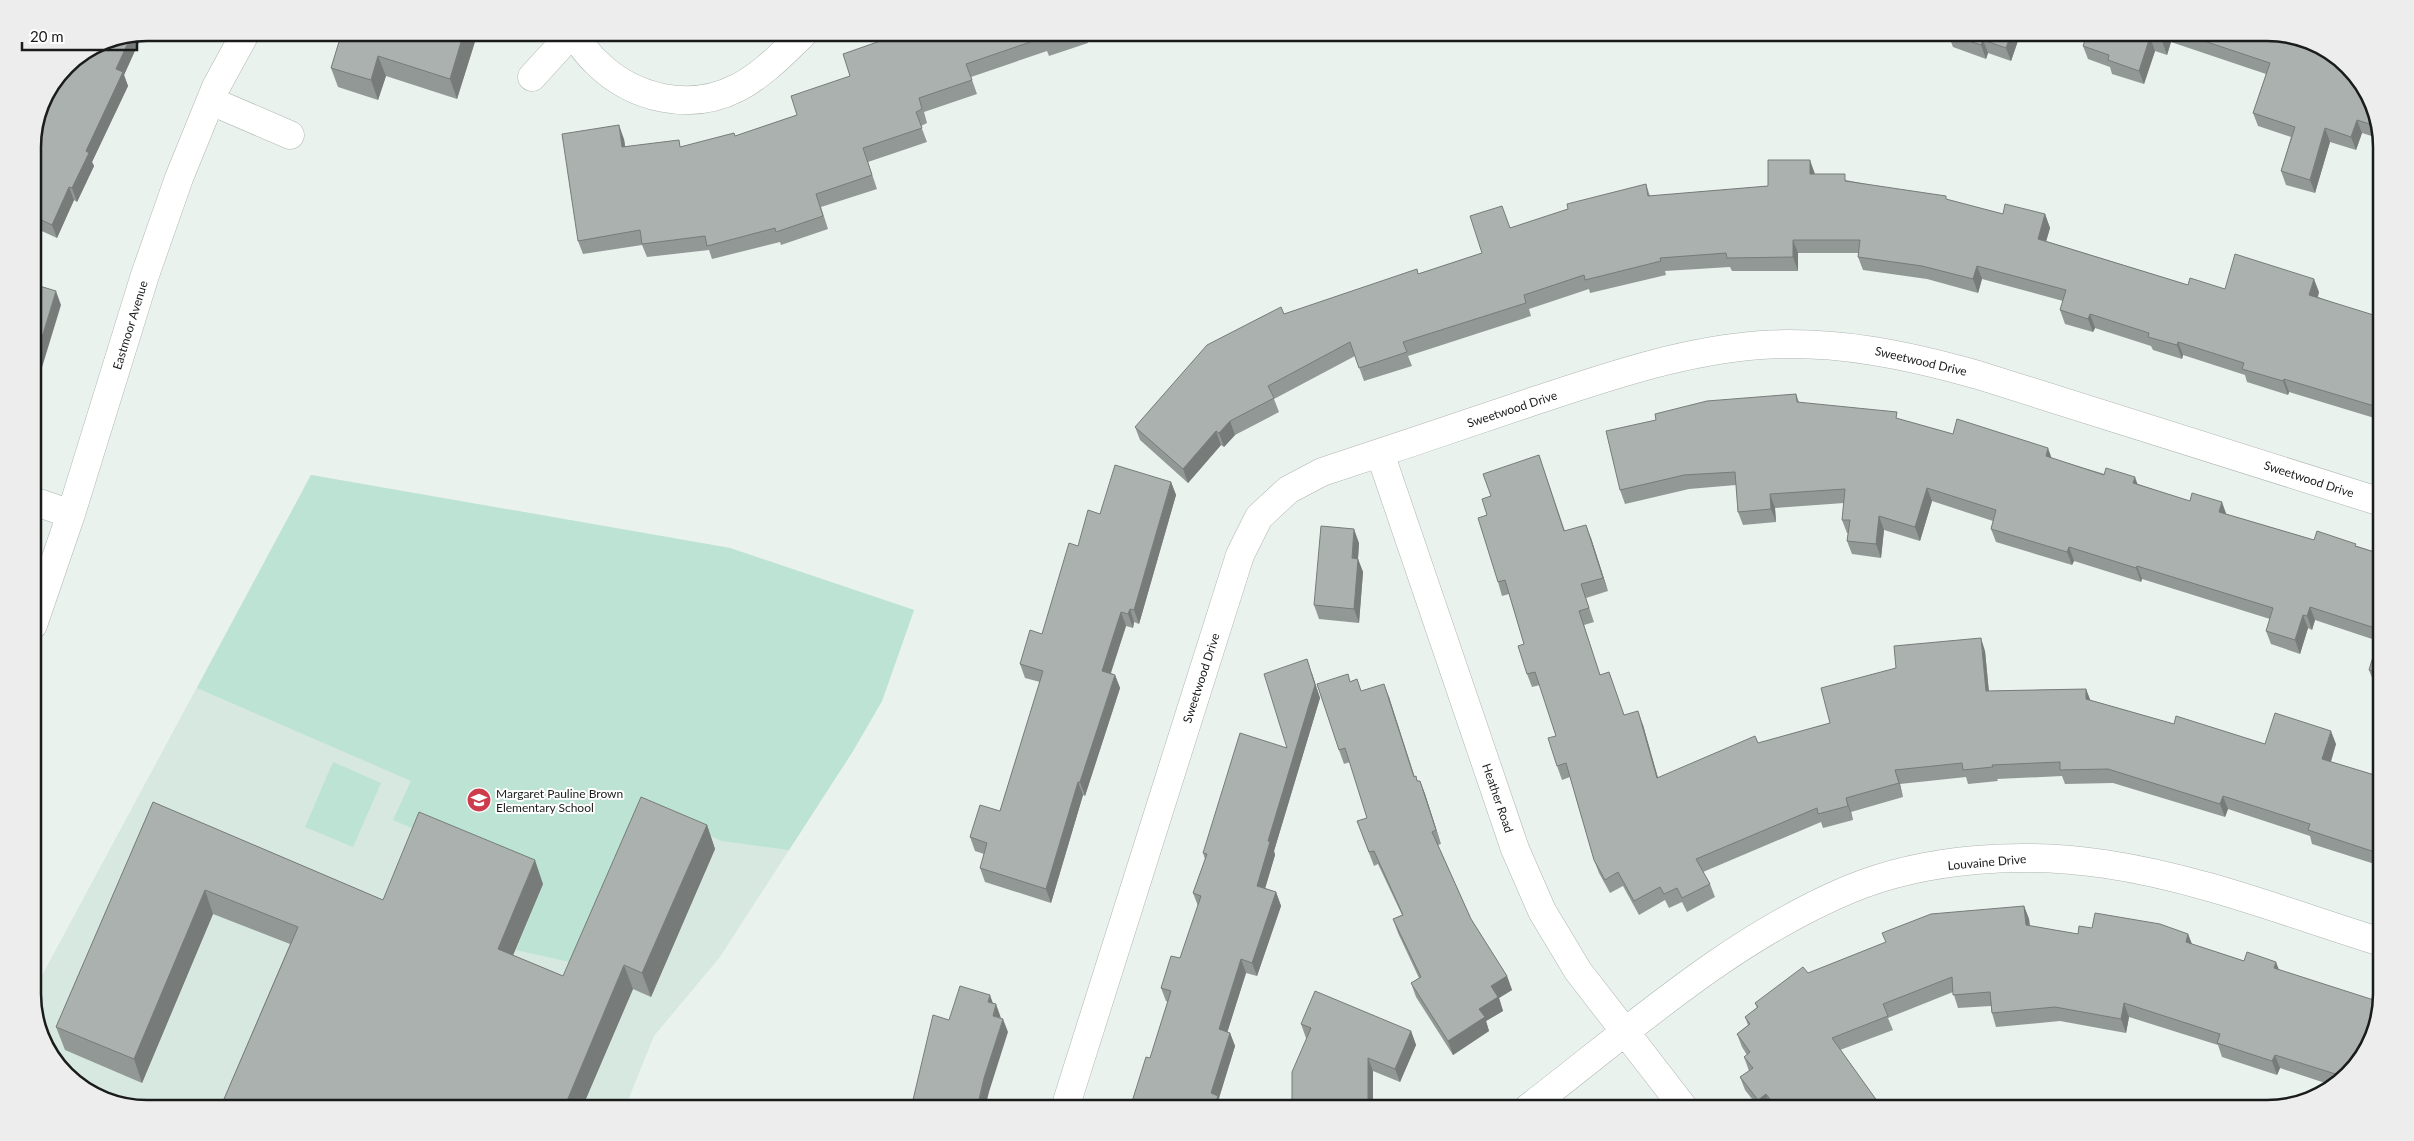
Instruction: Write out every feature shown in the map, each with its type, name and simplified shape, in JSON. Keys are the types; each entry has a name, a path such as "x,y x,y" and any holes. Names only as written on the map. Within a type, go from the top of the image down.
{"street":[{"name":"Eastmoor Avenue","path":"41,602 71,514 145,275 179,178 216,87 241,41"},
{"path":"532,77 565,41"},
{"path":"579,41 596,62 622,83 648,95 679,101 711,99 738,88 766,68 795,41"},
{"path":"211,101 290,135"},
{"name":"Sweetwood Drive","path":"1068,1100 1240,555 1259,517 1288,490 1322,472 1637,367 1701,352 1762,345 1818,345 1869,349 1940,364 2373,499"},
{"name":"Heather Road","path":"1380,453 1515,849 1542,911 1578,971 1678,1100"},
{"path":"41,504 71,514"},
{"name":"Louvaine Drive","path":"1538,1100 1722,960 1788,919 1852,889 1911,871 1974,860 2041,857 2106,864 2166,876 2373,939"}],"shaded area":[{"name":"Margaret Pauline Brown Elementary School","path":"311,475 730,548 914,610 882,701 853,751 720,957 654,1036 628,1100 147,1100 126,1098 94,1086 72,1069 55,1047 43,1015 41,977"}],"green space":[{"path":"311,475 730,548 914,610 882,701 853,751 789,850 722,841 645,808 574,963 516,950 543,884 393,820 411,781 197,688"},
{"path":"333,762 381,783 353,847 305,827"}],"building":[{"path":"339,41 461,41 450,79 378,56 371,80 331,68"},
{"path":"880,41 1033,41 966,64 972,80 919,98 922,109 916,112 922,128 863,148 872,175 816,194 823,216 776,232 775,228 707,246 705,236 642,244 640,230 578,241 562,134 619,125 622,147 679,140 680,147 734,133 735,136 797,115 791,96 850,76 843,54"},
{"path":"1969,41 1983,41 1981,45"},
{"path":"1986,41 2009,41 2006,48"},
{"path":"2085,41 2149,41 2139,71 2108,60 2109,55 2083,46"},
{"path":"2204,41 2274,41 2307,49 2320,55 2342,72 2355,88 2367,113 2370,124 2357,120 2351,137 2325,128 2310,180 2281,171 2295,127 2253,113 2270,63"},
{"path":"128,43 116,69 123,72 86,151 89,153 72,188 69,187 52,225 41,220 41,140 49,107 59,88 72,72 100,52"},
{"path":"1768,160 1810,160 1810,174 1845,174 1845,181 1946,196 1946,199 2003,214 2005,204 2045,214 2038,239 2188,285 2190,278 2225,289 2235,254 2314,279 2309,295 2373,315 2373,406 2284,379 2283,381 2242,369 2244,363 2178,342 2177,345 2148,337 2149,333 2090,314 2088,319 2060,310 2066,290 1977,266 1973,279 1922,266 1858,257 1860,240 1793,240 1793,257 1727,258 1726,253 1660,258 1661,261 1585,280 1584,275 1524,295 1526,303 1403,342 1407,352 1359,368 1350,342 1268,386 1274,398 1230,421 1219,433 1216,431 1183,469 1135,427 1207,345 1281,307 1284,314 1417,269 1418,274 1482,253 1470,216 1502,206 1510,228 1568,209 1567,204 1646,184 1648,196 1768,186"},
{"path":"41,286 56,291 41,341"},
{"path":"1796,394 1797,402 1897,412 1896,418 1953,434 1957,419 2048,448 2046,456 2104,475 2106,468 2135,477 2133,483 2190,501 2192,493 2222,502 2219,512 2314,540 2317,531 2356,544 2355,546 2373,552 2373,627 2310,607 2307,616 2303,615 2295,640 2266,631 2273,608 2137,566 2136,568 2069,547 2067,552 1991,529 1996,510 1927,488 1915,527 1879,516 1876,544 1847,541 1850,520 1842,520 1845,489 1770,494 1771,509 1738,512 1735,472 1684,475 1620,490 1606,431 1656,420 1655,414 1707,401"},
{"path":"1539,455 1564,531 1586,525 1603,578 1581,584 1589,608 1579,611 1600,675 1609,672 1624,715 1638,711 1657,778 1755,736 1758,743 1830,723 1821,688 1896,668 1894,646 1981,638 1986,691 2086,689 2086,699 2174,724 2176,716 2265,744 2275,713 2331,731 2322,759 2373,775 2373,851 2308,830 2310,824 2223,796 2220,804 2108,769 2060,770 2060,762 1992,765 1993,767 1963,770 1962,763 1895,770 1899,783 1846,798 1848,806 1818,814 1817,808 1696,859 1710,884 1682,898 1677,888 1664,894 1660,887 1634,901 1618,872 1605,880 1594,860 1566,763 1557,766 1548,738 1556,736 1535,672 1527,674 1518,646 1524,644 1505,580 1498,582 1478,518 1487,515 1482,499 1491,496 1483,474"},
{"path":"1115,465 1171,482 1134,610 1130,609 1128,614 1121,612 1102,671 1115,675 1080,782 1078,782 1046,889 980,868 987,843 970,837 980,805 1000,811 1043,671 1020,664 1030,630 1042,634 1069,543 1078,546 1088,510 1100,514"},
{"path":"1321,526 1354,529 1352,558 1358,559 1354,609 1314,605"},
{"path":"2373,657 2373,671 2369,670"},
{"path":"1307,659 1315,685 1268,841 1270,842 1257,886 1276,892 1252,963 1241,959 1219,1029 1230,1033 1211,1093 1218,1096 1217,1100 1133,1100 1146,1057 1150,1058 1171,991 1161,988 1171,956 1180,958 1201,896 1193,893 1207,854 1203,853 1240,733 1287,748 1264,674"},
{"path":"1348,674 1350,682 1357,679 1361,691 1384,684 1414,777 1416,776 1417,781 1420,781 1436,830 1432,832 1471,919 1507,976 1491,986 1498,997 1479,1009 1485,1017 1448,1041 1411,983 1421,977 1393,919 1403,915 1374,851 1369,852 1357,821 1367,818 1345,748 1339,750 1317,684"},
{"path":"641,797 707,825 642,973 624,965 567,1100 224,1099 298,927 205,890 134,1059 56,1027 153,802 383,900 419,812 535,860 498,949 563,976"},
{"path":"2024,906 2026,925 2078,934 2079,926 2092,928 2095,913 2160,924 2188,934 2186,942 2244,961 2247,952 2276,962 2274,968 2373,1000 2371,1015 2359,1047 2336,1074 2275,1055 2272,1061 2217,1043 2220,1034 2124,1003 2121,1019 2055,1007 1992,1013 1990,992 1953,995 1952,977 1883,1004 1888,1016 1832,1038 1876,1100 1771,1100 1766,1094 1758,1100 1740,1077 1753,1068 1744,1057 1750,1052 1737,1034 1750,1024 1745,1017 1758,1007 1755,1003 1803,967 1808,973 1886,942 1882,933 1931,914"},
{"path":"960,986 990,995 988,1002 996,1004 993,1016 1003,1019 979,1100 913,1100 933,1015 949,1020"},
{"path":"1315,991 1411,1031 1395,1069 1368,1058 1368,1100 1292,1100 1292,1072 1311,1028 1301,1024"}],"place":[{"name":"Margaret Pauline Brown Elementary School","path":"479,800"}]}
